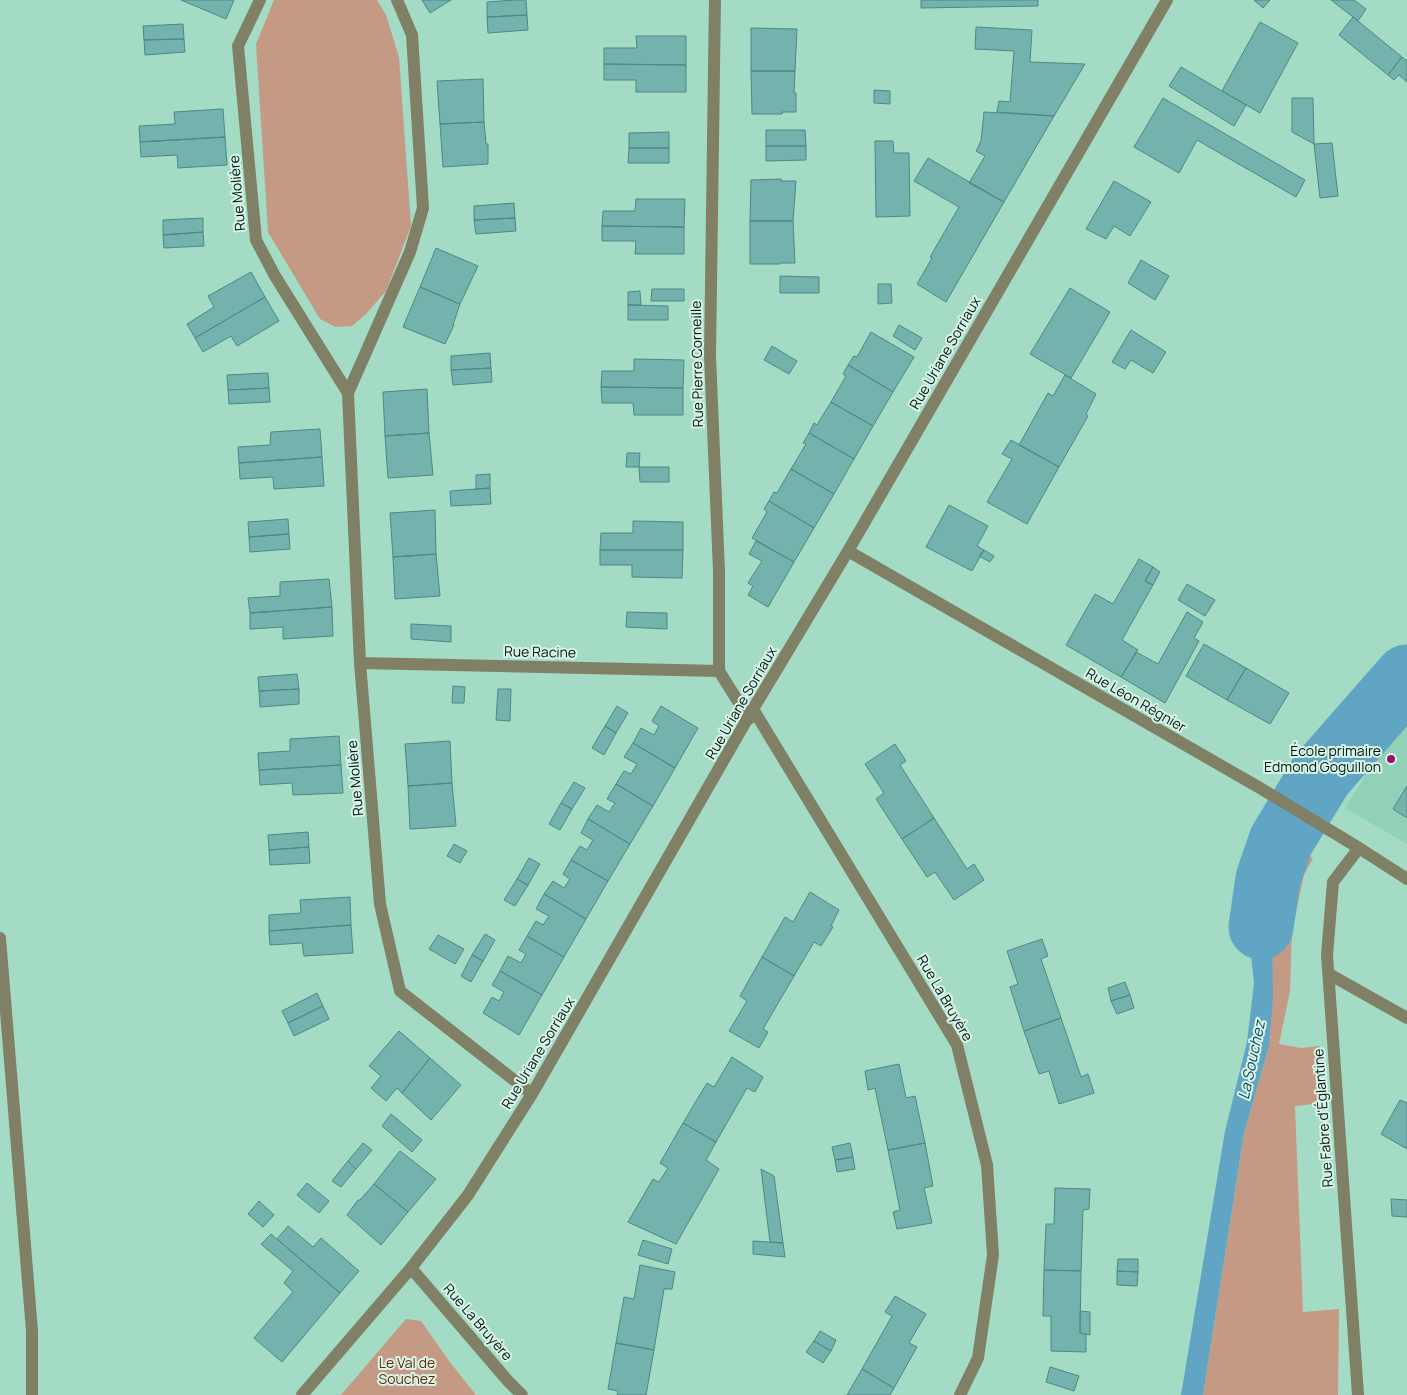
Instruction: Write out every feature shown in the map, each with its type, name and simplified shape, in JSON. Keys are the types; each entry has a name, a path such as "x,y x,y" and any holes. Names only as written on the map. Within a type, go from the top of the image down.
{"street":[{"name":"Rue Molière","path":"260,0 238,46 256,240 279,282 348,393"},
{"name":"Rue Molière","path":"397,0 412,35 423,208 410,252 348,393 360,663 380,904 400,991 532,1094"},
{"name":"Rue Pierre Corneille","path":"715,0 710,356 719,571 719,671"},
{"name":"Rue Uriane Sorriaux","path":"302,1395 412,1268 468,1195 532,1094 1167,0"},
{"name":"Rue Léon Régnier","path":"848,551 1260,788 1407,879"},
{"name":"Rue Racine","path":"360,663 719,671"},
{"path":"719,671 751,714"},
{"name":"Rue La Bruyère","path":"751,714 957,1045 987,1165 993,1255 978,1358 960,1395"},
{"name":"Rue Fabre d'Églantine","path":"1358,1395 1327,954 1333,882 1359,848"},
{"path":"0,938 32,1331 32,1395"},
{"path":"1328,974 1407,1018"},
{"name":"Rue La Bruyère","path":"412,1268 522,1395"}],"shaded area":[{"name":"École primaire Edmond Goguillon","path":"1407,711 1407,844 1345,808"}],"green space":[{"path":"274,0 377,0 386,15 399,57 411,226 386,291 365,315 352,326 336,327 320,319 268,232 256,44"},
{"path":"1295,849 1313,858 1304,875 1292,930 1290,991 1279,1044 1301,1048 1320,1046 1325,1103 1295,1106 1303,1312 1339,1309 1338,1395 1203,1395 1244,1133 1269,1046 1273,896 1280,874"},
{"name":"Le Val de Souchez","path":"406,1319 421,1321 476,1395 341,1395"}],"water":[{"path":"1271,835 1295,849 1280,874 1273,896 1273,997 1269,1046 1244,1133 1203,1395 1181,1395 1225,1131 1247,1042 1254,983 1247,919 1257,865"}],"building":[{"path":"181,0 234,0 226,19"},
{"path":"422,0 451,0 430,13"},
{"path":"526,0 527,15 487,17 487,2"},
{"path":"921,0 1038,0 1038,6 921,8"},
{"path":"1254,0 1270,0 1263,8"},
{"path":"1331,0 1354,0 1366,9 1358,21"},
{"path":"527,15 528,30 488,33 487,17"},
{"path":"1353,17 1402,57 1388,75 1339,35"},
{"path":"1260,22 1298,43 1260,113 1222,91"},
{"path":"183,24 184,39 144,40 143,26"},
{"path":"976,27 1032,30 1030,62 1085,64 1054,116 997,112 999,101 1010,102 1014,51 975,49"},
{"path":"751,28 797,29 795,71 751,71"},
{"path":"636,36 686,36 686,65 604,64 604,48 637,48"},
{"path":"184,39 185,52 145,55 144,40"},
{"path":"1402,57 1407,61 1407,82 1399,75 1394,80 1388,75"},
{"path":"604,64 686,65 686,92 636,92 636,80 604,80"},
{"path":"1181,67 1246,105 1234,126 1169,86"},
{"path":"751,71 795,71 794,93 796,93 796,112 752,114"},
{"path":"483,79 484,122 440,124 437,81"},
{"path":"874,90 890,91 890,104 874,103"},
{"path":"1163,98 1305,180 1296,197 1197,140 1179,173 1134,147"},
{"path":"1292,98 1313,98 1314,144 1292,132"},
{"path":"223,109 225,137 140,142 139,126 175,124 174,112"},
{"path":"984,112 1054,116 1004,202 969,183 985,156 976,151 981,141"},
{"path":"484,122 486,144 488,144 488,164 443,167 440,124"},
{"path":"766,130 805,130 806,146 766,146"},
{"path":"669,132 669,148 629,148 629,133"},
{"path":"225,137 227,165 178,168 177,155 141,157 140,142"},
{"path":"875,141 893,141 894,153 909,153 910,216 876,217"},
{"path":"1332,143 1338,196 1320,198 1314,144"},
{"path":"766,146 806,146 806,160 766,161"},
{"path":"629,148 669,148 669,163 628,163"},
{"path":"928,158 1004,202 946,302 917,284 932,258 930,257 959,207 914,181"},
{"path":"781,179 781,181 796,181 793,221 750,221 751,180"},
{"path":"1114,181 1151,202 1130,236 1114,226 1106,239 1086,229"},
{"path":"636,199 685,199 684,227 602,226 603,211 635,211"},
{"path":"514,203 515,218 474,220 474,206"},
{"path":"203,218 203,232 163,235 163,220"},
{"path":"515,218 516,231 476,234 474,220"},
{"path":"750,221 793,221 795,263 750,264"},
{"path":"602,226 684,227 684,254 635,254 636,241 602,241"},
{"path":"203,232 204,246 164,248 163,235"},
{"path":"436,248 478,266 460,304 420,287"},
{"path":"1141,260 1169,276 1155,300 1128,283"},
{"path":"251,272 265,297 195,338 187,324 214,307 208,296"},
{"path":"780,276 819,277 819,293 780,293"},
{"path":"878,284 891,284 892,303 878,304"},
{"path":"420,287 460,304 454,325 445,344 403,327"},
{"path":"1070,288 1110,312 1071,378 1030,354"},
{"path":"652,289 684,289 684,301 651,301"},
{"path":"640,291 641,305 628,305 628,292"},
{"path":"265,297 279,321 237,346 231,336 203,352 195,338"},
{"path":"628,305 668,306 668,320 628,320"},
{"path":"899,325 922,338 915,350 893,336"},
{"path":"1131,330 1166,352 1153,373 1131,360 1125,369 1112,362"},
{"path":"871,332 914,357 893,392 848,365 854,356 857,357"},
{"path":"772,346 797,361 789,374 764,360"},
{"path":"490,353 491,368 451,370 451,356"},
{"path":"634,359 684,360 683,388 601,387 602,371 634,371"},
{"path":"848,365 893,392 873,426 831,402 846,376 843,374"},
{"path":"491,368 492,382 453,385 451,370"},
{"path":"268,373 269,388 228,390 227,375"},
{"path":"1065,375 1096,394 1086,414 1088,416 1059,467 1019,445 1048,393 1053,396"},
{"path":"601,387 683,388 683,415 634,415 633,403 602,403"},
{"path":"269,388 270,402 229,404 228,390"},
{"path":"427,389 429,433 385,436 383,392"},
{"path":"831,402 873,426 854,459 809,433 814,423 817,425"},
{"path":"320,429 322,457 239,463 238,447 270,445 271,432"},
{"path":"429,433 433,475 388,478 385,436"},
{"path":"809,433 854,459 834,494 791,469 806,444 803,443"},
{"path":"1011,440 1059,467 1027,524 987,502 1012,459 1002,454"},
{"path":"627,453 640,453 639,467 626,467"},
{"path":"322,457 324,486 274,489 273,477 240,479 239,463"},
{"path":"639,467 669,467 669,482 640,482"},
{"path":"791,469 834,494 814,528 769,501 774,492 777,493"},
{"path":"490,474 490,488 476,489 476,475"},
{"path":"490,488 491,504 451,506 450,491"},
{"path":"769,501 814,528 794,562 752,538 767,512 764,509"},
{"path":"949,505 988,526 977,546 984,550 972,571 926,547"},
{"path":"435,510 436,554 393,557 390,513"},
{"path":"288,519 289,534 249,537 248,522"},
{"path":"633,521 683,522 683,550 600,550 601,533 633,533"},
{"path":"289,534 290,549 250,552 249,537"},
{"path":"756,541 794,562 768,607 748,595 753,586 748,583 762,561 749,554"},
{"path":"600,550 683,550 682,578 632,577 632,565 600,565"},
{"path":"984,550 994,556 990,562 979,556"},
{"path":"436,554 440,596 395,599 393,557"},
{"path":"1139,559 1153,567 1145,581 1153,585 1122,640 1138,650 1121,677 1066,645 1095,594 1113,604"},
{"path":"1153,567 1160,572 1153,585 1145,581"},
{"path":"329,579 332,607 250,613 248,598 280,596 280,582"},
{"path":"1187,584 1215,600 1205,616 1178,600"},
{"path":"332,607 333,636 283,639 283,627 250,629 250,613"},
{"path":"627,612 667,613 667,629 626,627"},
{"path":"1187,612 1203,622 1194,638 1199,641 1165,703 1121,677 1136,652 1158,664"},
{"path":"411,624 451,626 451,642 411,639"},
{"path":"1204,644 1246,668 1227,700 1186,676"},
{"path":"1246,668 1289,693 1270,724 1227,700"},
{"path":"297,674 299,689 259,691 258,677"},
{"path":"453,686 465,687 464,703 452,703"},
{"path":"299,689 299,704 260,707 259,691"},
{"path":"498,689 511,689 510,721 496,720"},
{"path":"617,706 628,713 616,733 605,726"},
{"path":"661,706 698,728 675,768 633,743 641,728 654,735 659,726 652,721"},
{"path":"605,726 616,733 604,755 592,748"},
{"path":"339,736 341,765 259,770 258,753 290,751 290,739"},
{"path":"450,741 452,783 408,786 405,744"},
{"path":"633,743 675,768 653,806 616,784 624,771 631,774 637,764 624,757"},
{"path":"895,744 906,761 900,765 934,818 902,839 876,799 884,793 865,764"},
{"path":"341,765 343,793 293,795 292,783 260,785 259,770"},
{"path":"574,782 585,788 572,809 561,803"},
{"path":"452,783 456,826 410,829 408,786"},
{"path":"616,784 653,806 630,844 588,819 597,805 609,812 615,803 607,799"},
{"path":"1407,786 1407,818 1393,809"},
{"path":"561,803 572,809 560,830 549,824"},
{"path":"934,818 967,869 974,864 984,880 954,900 935,872 927,877 902,839"},
{"path":"588,819 630,844 608,881 571,860 580,846 587,850 593,840 581,833"},
{"path":"308,832 309,847 269,850 268,835"},
{"path":"454,844 467,851 460,863 447,856"},
{"path":"309,847 310,863 270,865 269,850"},
{"path":"529,858 540,864 528,885 517,879"},
{"path":"571,860 608,881 586,919 544,894 553,881 564,888 570,879 563,874"},
{"path":"517,879 528,885 515,906 504,900"},
{"path":"810,892 839,910 831,926 833,927 821,946 814,942 794,976 762,957 785,917 793,922"},
{"path":"544,894 586,919 564,957 527,936 536,921 543,925 549,916 536,909"},
{"path":"350,897 351,925 269,931 269,915 301,913 300,900"},
{"path":"351,925 353,953 304,956 302,943 270,945 269,931"},
{"path":"485,934 495,940 483,961 472,955"},
{"path":"438,935 464,949 455,964 429,949"},
{"path":"527,936 564,957 542,995 500,971 508,956 521,963 526,954 519,950"},
{"path":"1042,939 1048,956 1041,959 1061,1018 1024,1031 1010,987 1018,984 1007,951"},
{"path":"472,955 483,961 471,982 461,976"},
{"path":"762,957 794,976 763,1029 768,1032 759,1048 729,1031 747,1001 740,996"},
{"path":"500,971 542,995 519,1035 483,1013 492,997 499,1001 504,992 492,985"},
{"path":"1125,982 1130,995 1111,1001 1108,988"},
{"path":"317,993 323,1006 288,1023 282,1011"},
{"path":"1130,995 1134,1008 1117,1014 1111,1001"},
{"path":"323,1006 329,1019 294,1036 288,1023"},
{"path":"1061,1018 1081,1077 1088,1074 1094,1093 1059,1104 1049,1071 1039,1074 1024,1031"},
{"path":"399,1031 430,1058 402,1093 397,1088 386,1101 371,1088 381,1076 369,1066"},
{"path":"732,1057 763,1077 755,1092 747,1088 716,1142 683,1123 707,1083 714,1087"},
{"path":"430,1058 461,1085 431,1120 402,1093"},
{"path":"899,1064 906,1098 915,1096 925,1143 888,1150 875,1088 868,1090 865,1071"},
{"path":"1400,1100 1407,1103 1407,1149 1381,1134"},
{"path":"391,1114 422,1140 412,1152 382,1126"},
{"path":"683,1123 716,1142 706,1160 719,1169 676,1244 628,1222 653,1179 659,1182 668,1168 660,1163"},
{"path":"363,1143 372,1150 356,1169 348,1161"},
{"path":"850,1143 853,1157 835,1160 832,1147"},
{"path":"925,1143 933,1186 924,1188 932,1223 897,1229 893,1212 900,1210 888,1150"},
{"path":"400,1151 436,1179 408,1212 374,1184"},
{"path":"853,1157 855,1169 837,1172 835,1160"},
{"path":"348,1161 356,1169 341,1187 332,1181"},
{"path":"761,1169 774,1176 783,1243 770,1242"},
{"path":"307,1183 329,1201 319,1213 297,1195"},
{"path":"374,1184 408,1212 381,1245 347,1215 358,1200"},
{"path":"1055,1188 1090,1189 1089,1209 1083,1210 1081,1271 1044,1270 1046,1224 1054,1224"},
{"path":"1391,1199 1407,1200 1407,1217 1392,1216"},
{"path":"259,1201 274,1215 263,1227 248,1214"},
{"path":"288,1226 313,1247 321,1238 359,1271 340,1293 277,1239"},
{"path":"271,1234 340,1293 282,1362 254,1338 293,1292 284,1283 293,1271 261,1244"},
{"path":"643,1240 672,1249 668,1264 638,1255"},
{"path":"753,1241 783,1243 785,1257 753,1254"},
{"path":"1118,1259 1138,1259 1138,1272 1117,1271"},
{"path":"640,1265 675,1272 672,1289 664,1289 654,1350 616,1343 624,1297 634,1299"},
{"path":"1044,1270 1081,1271 1080,1333 1086,1334 1086,1352 1051,1351 1051,1316 1043,1316"},
{"path":"1117,1271 1138,1272 1137,1286 1117,1285"},
{"path":"895,1296 926,1314 909,1343 917,1347 894,1388 862,1369 892,1316 885,1312"},
{"path":"1080,1311 1090,1312 1090,1335 1080,1333"},
{"path":"820,1331 836,1340 831,1351 814,1341"},
{"path":"814,1341 831,1351 823,1363 806,1352"},
{"path":"616,1343 654,1350 646,1395 617,1395 618,1391 608,1389"},
{"path":"1050,1367 1079,1376 1074,1391 1046,1382"},
{"path":"862,1369 894,1388 890,1395 847,1395"}],"waterway":[{"name":"La Souchez","path":"1261,927 1268,879 1281,841 1321,775 1407,677"}],"place":[{"name":"École primaire Edmond Goguillon","path":"1391,759"}]}
